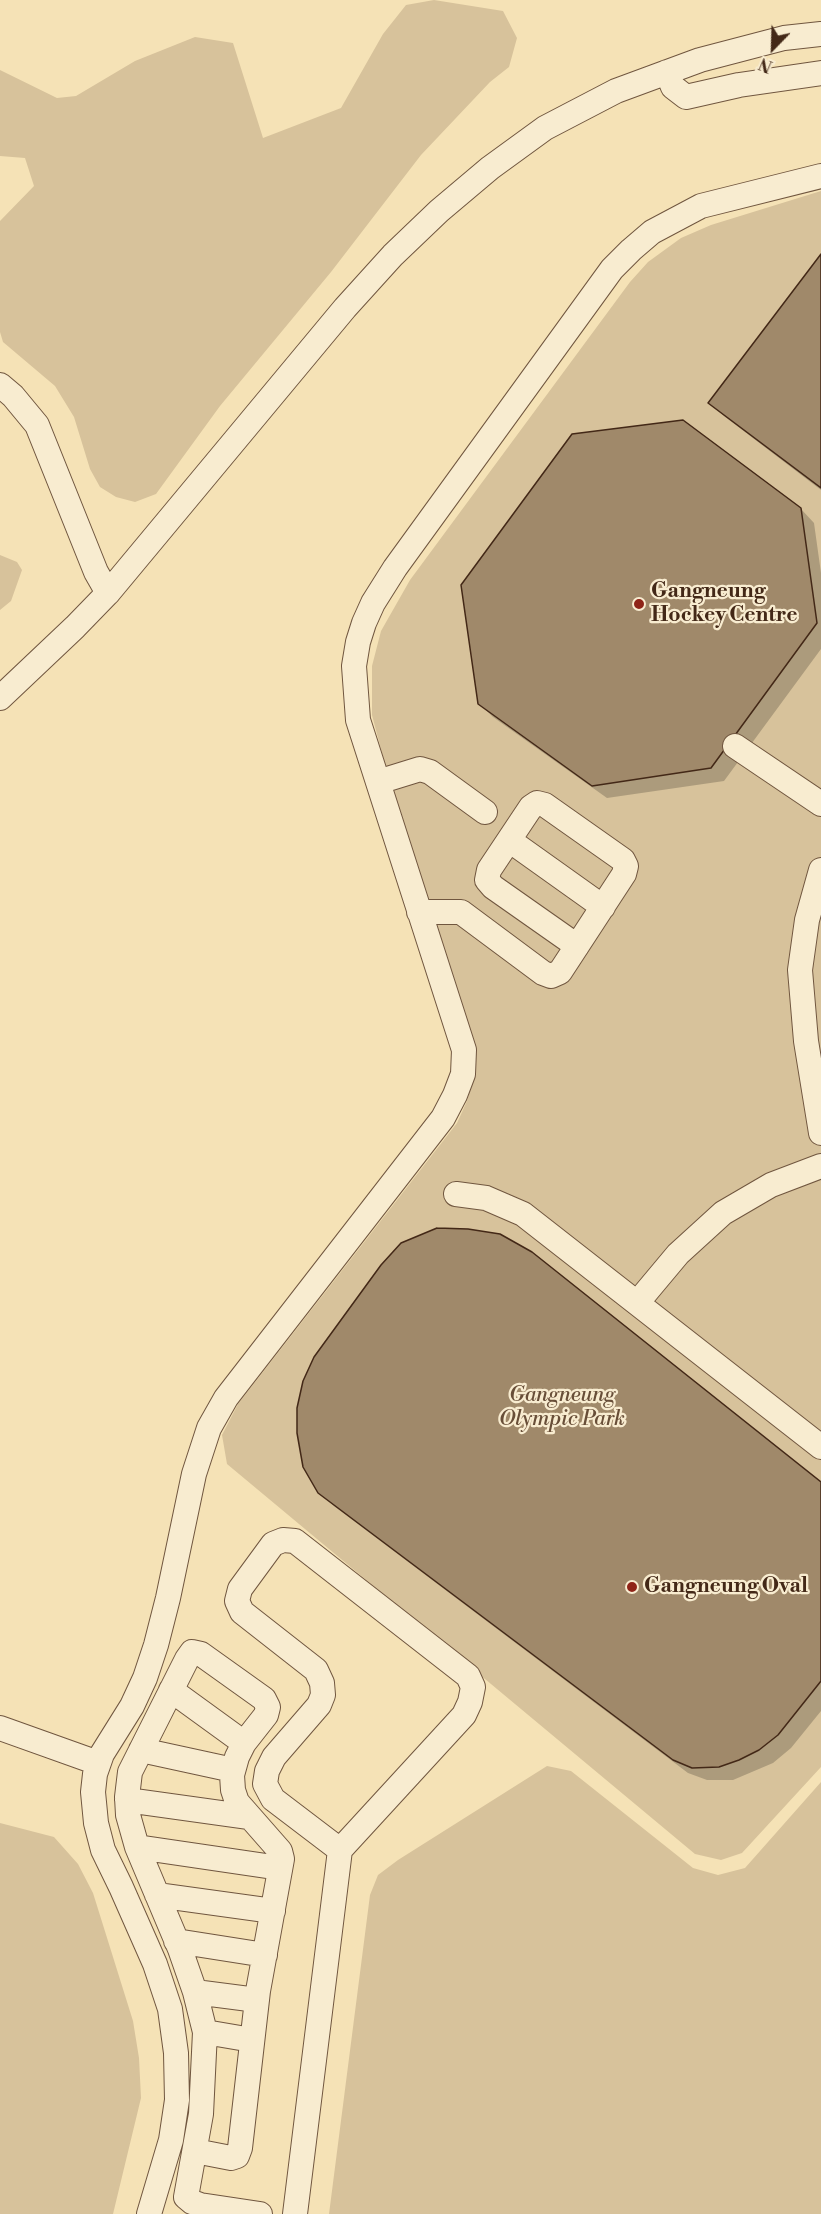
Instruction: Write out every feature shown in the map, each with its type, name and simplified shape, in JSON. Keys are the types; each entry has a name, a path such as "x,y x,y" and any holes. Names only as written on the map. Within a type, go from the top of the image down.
{"street":[{"path":"0,698 108,593 345,308 393,255 439,211 490,168 545,128 615,91 700,60 784,38 821,34"},
{"path":"667,72 673,87 686,97 739,85 821,73"},
{"path":"149,2214 171,2140 177,2100 176,2053 170,2009 155,1964 103,1850 96,1823 93,1792 98,1763 132,1706 152,1656 168,1598 194,1474 209,1428 226,1398 443,1118 463,1074 464,1050 358,720 354,666 364,623 373,603 395,568 605,279 631,250 652,232 701,206 821,176"},
{"path":"0,385 13,396 37,425 96,572 108,593"},
{"path":"735,746 821,804"},
{"path":"378,782 420,769 430,772 485,812"},
{"path":"419,912 461,912 543,973 551,976 560,972 578,946 603,908 624,874 626,866 623,860 545,805 537,803 531,807 489,870 487,880 578,946"},
{"path":"509,840 603,908"},
{"path":"821,870 807,920 801,970 806,1041 821,1133"},
{"path":"637,1303 678,1254 723,1213 771,1185 821,1166"},
{"path":"456,1194 486,1198 523,1214 821,1446"},
{"path":"295,2214 340,1850 464,1716 473,1687 468,1676 295,1541 283,1540 273,1544 240,1589 237,1601 242,1612 316,1670 322,1683 323,1695 319,1705 274,1757 267,1771 265,1784 273,1798 340,1850"},
{"path":"195,2151 231,2158 237,2156 240,2148 257,2000 282,1859 280,1851 237,1802 233,1790 233,1770 244,1743 266,1715 268,1707 264,1699 201,1654 192,1652 130,1772 128,1815 137,1847 195,1992 205,2032 204,2074 195,2151 186,2196 192,2202 200,2205 260,2214"},
{"path":"171,1690 244,1743"},
{"path":"0,1728 98,1763"},
{"path":"141,1750 233,1770"},
{"path":"127,1800 249,1817"},
{"path":"137,1847 280,1868"},
{"path":"157,1895 273,1911"},
{"path":"176,1941 265,1955"},
{"path":"195,1992 257,2000"},
{"path":"205,2032 252,2040"}],"green space":[{"path":"434,0 503,11 517,38 509,67 490,82 421,155 331,272 220,406 156,494 135,502 116,497 100,487 90,469 74,417 55,386 3,342 0,332 0,221 34,186 25,158 0,156 0,70 57,98 76,96 135,61 195,37 233,43 263,138 341,108 383,34 406,5"},
{"name":"Gangneung Olympic Park","path":"821,191 821,1767 742,1853 721,1860 695,1854 227,1464 222,1435 238,1404 457,1123 467,1101 474,1076 442,944 372,715 372,666 381,631 410,580 630,282 648,262 681,238 711,225"},
{"path":"0,555 17,562 22,570 11,601 0,610"},
{"path":"547,1766 571,1771 693,1868 718,1875 745,1868 821,1782 821,2214 329,2214 370,1895 378,1875"},
{"path":"0,1823 54,1837 78,1864 93,1893 133,2021 139,2058 141,2098 113,2214 0,2214"}],"building":[{"path":"821,254 821,488 708,403"},
{"name":"Gangneung Hockey Centre","path":"683,420 801,508 817,623 711,768 592,786 478,704 461,585 572,434"},
{"name":"Gangneung Oval","path":"437,1228 468,1229 500,1234 532,1252 821,1482 821,1681 778,1735 759,1750 719,1767 692,1768 673,1760 318,1493 303,1467 297,1433 297,1408 303,1381 314,1357 381,1265 401,1243"}],"place":[{"name":"Gangneung Hockey Centre","path":"639,604"},
{"name":"Gangneung Oval","path":"632,1587"}]}
